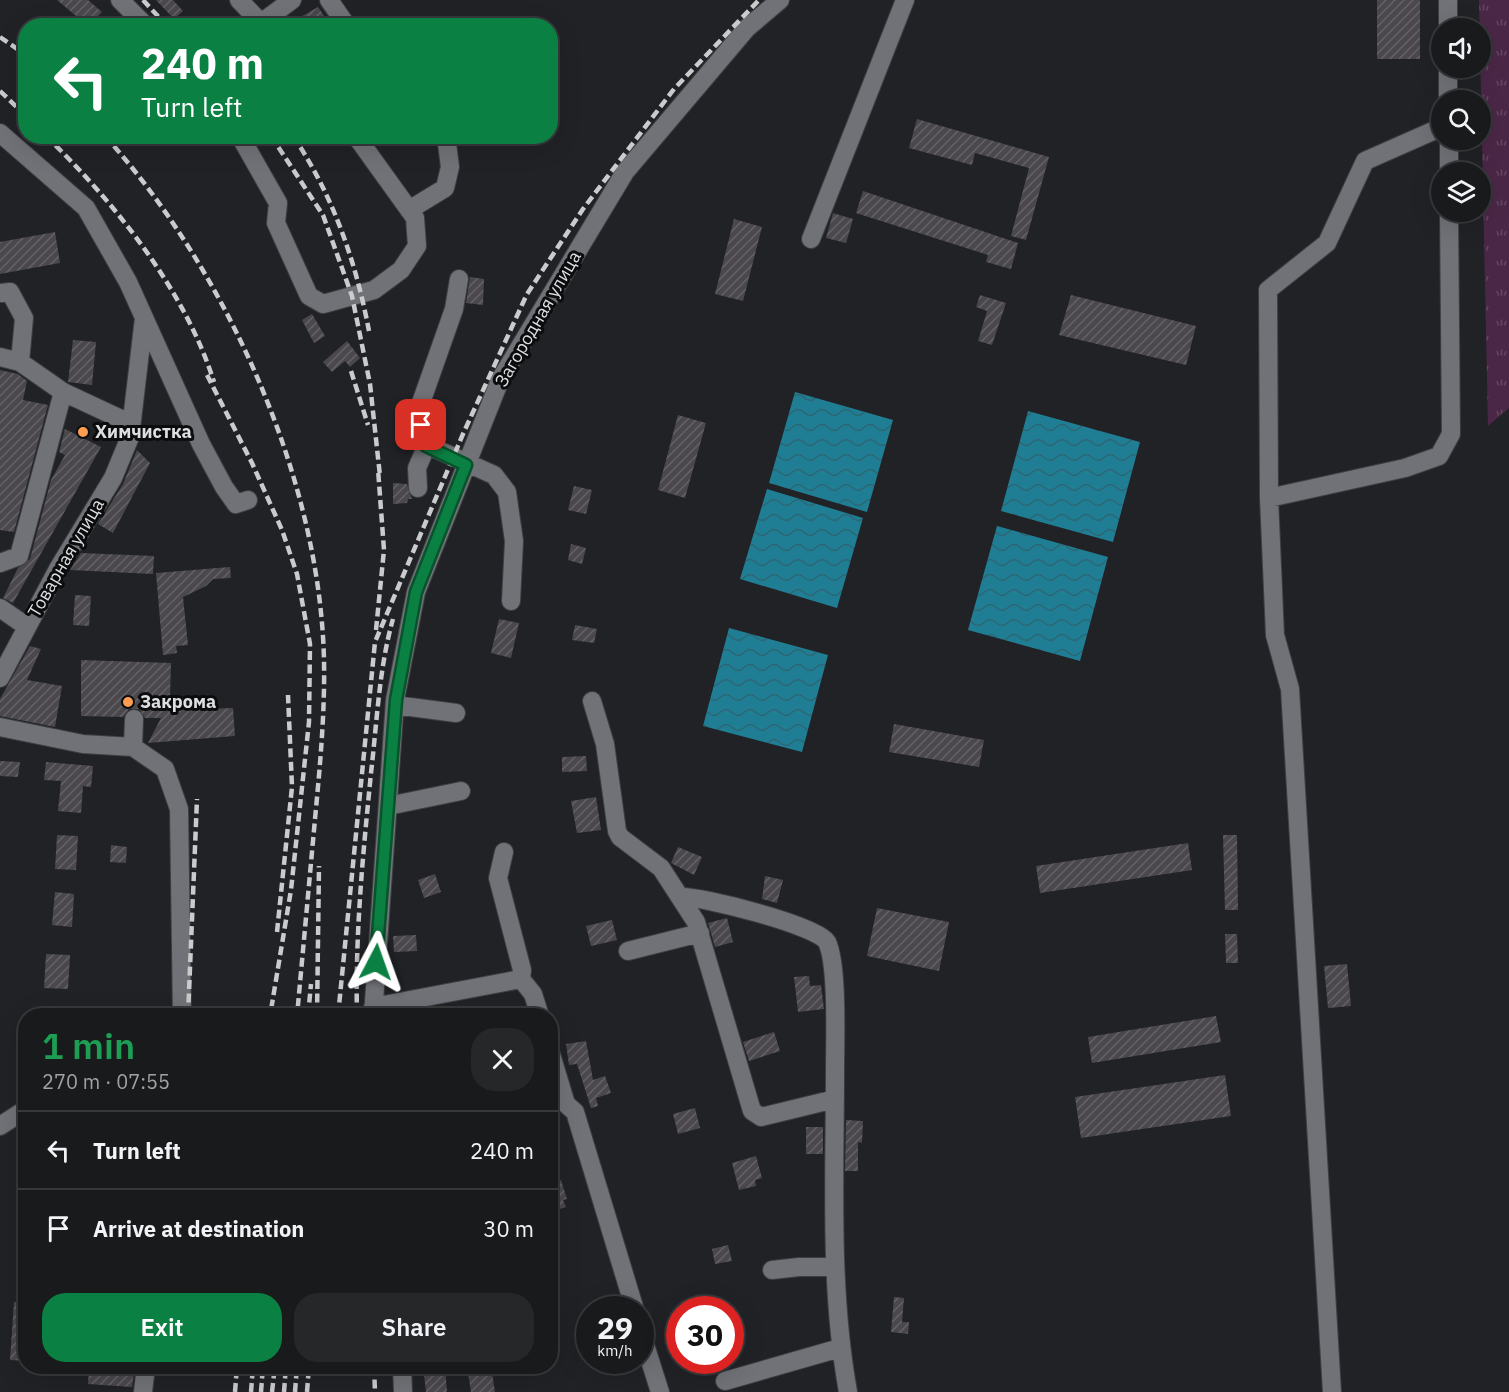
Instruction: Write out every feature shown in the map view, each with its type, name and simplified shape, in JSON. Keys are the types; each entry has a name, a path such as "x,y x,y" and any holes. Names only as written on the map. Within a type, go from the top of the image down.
{"street":[{"path":"120,0 138,18"},
{"path":"239,0 257,18"},
{"path":"270,18 292,0"},
{"path":"329,0 341,18"},
{"name":"Загородная улица","path":"373,1008 395,705 416,592 500,380 625,172 747,28 780,0"},
{"path":"811,239 905,0"},
{"path":"1448,0 1448,18"},
{"path":"1332,1392 1290,689 1275,635 1269,498 1268,290 1327,243 1365,161 1431,132"},
{"path":"0,134 86,208 128,282 201,444 224,487 237,504 248,500"},
{"path":"245,144 278,203 276,223 309,296 323,304 374,290 401,270 417,246 416,218 362,144"},
{"path":"409,210 445,188 450,167 447,144"},
{"path":"1269,498 1405,468 1439,456 1451,434 1449,222"},
{"path":"418,488 417,468 426,446 417,414 454,309 459,279"},
{"path":"0,293 10,292 24,318 20,362"},
{"name":"Товарная улица","path":"0,678 27,626 113,478 130,436 144,318"},
{"path":"0,357 20,362 63,392 123,420 130,436"},
{"path":"0,563 19,556 63,392"},
{"path":"426,446 494,475 507,492 514,542 511,601"},
{"path":"0,608 27,626"},
{"path":"592,701 605,744 620,837 661,868 681,897 700,933 752,1111 761,1117 835,1099"},
{"path":"395,705 456,713"},
{"path":"133,747 134,719"},
{"path":"0,727 83,744 133,747 165,769 179,809 182,1008"},
{"path":"388,806 461,791"},
{"path":"504,852 498,878 522,970 521,979 533,994 537,1008"},
{"path":"681,897 695,896 763,914 816,932 826,940 832,980 835,1267 840,1348 848,1392"},
{"path":"628,951 700,933"},
{"path":"387,1008 521,979"},
{"path":"559,1106 575,1112 630,1296"},
{"path":"0,1126 18,1114"},
{"path":"772,1270 835,1267"},
{"path":"725,1381 840,1348"},
{"path":"654,1373 660,1392"},
{"path":"143,1392 145,1374"},
{"path":"402,1374 403,1392"}],"green space":[{"path":"1479,0 1509,0 1509,408 1488,426 1484,222 1491,222 1491,162 1482,162 1482,150 1491,150 1491,90 1481,90 1481,78 1491,78 1491,18 1479,18"}],"water":[{"path":"795,392 893,420 867,512 769,483"},
{"path":"1028,411 1140,442 1113,542 1001,511"},
{"path":"767,489 863,518 837,608 740,579"},
{"path":"997,526 1108,557 1080,661 968,630"},
{"path":"729,628 828,655 802,752 703,726"}],"building":[{"path":"57,0 88,0 102,12 96,18 78,18"},
{"path":"156,0 173,0 183,11 173,18"},
{"path":"1377,0 1420,0 1420,59 1377,59"},
{"path":"318,7 326,18 299,18"},
{"path":"917,119 1049,157 1026,240 1011,236 1029,168 975,153 972,165 909,148"},
{"path":"863,191 1018,243 1011,269 986,262 988,255 856,213"},
{"path":"833,213 853,219 846,243 826,238"},
{"path":"734,219 762,227 743,301 715,294"},
{"path":"55,232 60,263 0,274 0,242"},
{"path":"470,277 484,279 483,305 466,303"},
{"path":"980,295 1006,303 992,345 978,341 987,311 976,307"},
{"path":"1071,295 1196,326 1186,365 1059,335"},
{"path":"312,314 325,336 314,343 302,320"},
{"path":"73,340 96,342 92,385 68,382"},
{"path":"347,341 360,358 350,367 345,361 332,372 323,362"},
{"path":"0,370 18,374 27,381 23,400 48,405 14,532 0,530"},
{"path":"678,415 706,423 685,498 658,490"},
{"path":"65,429 101,447 13,603 3,598 18,568 30,559 51,480 65,455 59,452"},
{"path":"137,450 150,463 113,533 98,524 123,484"},
{"path":"393,483 407,484 412,499 408,499 407,503 393,504"},
{"path":"574,486 592,490 586,514 568,510"},
{"path":"571,544 586,548 582,564 568,560"},
{"path":"81,553 154,556 153,574 70,570"},
{"path":"230,567 231,578 213,579 206,586 183,597 188,645 176,646 177,653 163,655 156,573"},
{"path":"75,595 91,596 89,626 73,625"},
{"path":"499,619 519,623 511,658 491,653"},
{"path":"575,625 597,629 594,643 572,640"},
{"path":"30,646 41,649 27,680 62,686 55,727 0,716 0,699"},
{"name":"Закрома","path":"81,660 171,663 170,697 175,698 176,710 233,708 235,736 148,743 161,718 145,718 139,709 129,709 123,717 81,716"},
{"path":"894,724 984,740 979,767 889,752"},
{"path":"586,756 587,771 562,772 562,757"},
{"path":"0,761 20,762 18,777 0,776"},
{"path":"46,762 93,766 91,787 83,786 81,813 58,811 61,781 44,780"},
{"path":"596,797 601,830 577,833 571,801"},
{"path":"57,835 78,836 76,870 55,869"},
{"path":"1223,835 1237,835 1238,910 1225,910"},
{"path":"1188,843 1192,870 1040,893 1036,866"},
{"path":"111,845 127,847 126,863 110,862"},
{"path":"678,847 702,857 694,875 671,863"},
{"path":"435,874 441,892 424,898 418,880"},
{"path":"765,876 783,880 777,903 762,899"},
{"path":"55,892 74,894 72,927 52,925"},
{"path":"877,908 949,922 939,971 867,956"},
{"path":"727,918 733,942 715,947 708,923"},
{"path":"612,920 617,940 591,946 586,926"},
{"path":"1225,934 1237,934 1238,963 1226,963"},
{"path":"416,935 417,951 394,952 393,936"},
{"path":"46,954 70,955 68,989 44,988"},
{"path":"1347,964 1351,1006 1328,1008 1324,966"},
{"path":"809,976 810,986 821,985 824,1009 798,1012 794,977"},
{"path":"1216,1016 1221,1042 1092,1063 1088,1037"},
{"path":"774,1032 780,1051 749,1061 743,1042"},
{"path":"586,1041 593,1080 605,1076 611,1093 596,1098 598,1106 591,1108 577,1064 569,1065 566,1044"},
{"path":"1225,1075 1231,1116 1081,1138 1075,1097"},
{"path":"695,1108 700,1128 678,1134 673,1114"},
{"path":"846,1120 863,1121 862,1143 858,1142 858,1171 845,1171"},
{"path":"806,1127 823,1127 823,1154 806,1154"},
{"path":"756,1156 762,1178 755,1180 756,1186 739,1190 732,1163"},
{"path":"561,1180 567,1199 563,1200 566,1207 558,1210 558,1181"},
{"path":"728,1245 732,1261 715,1264 712,1249"},
{"path":"894,1297 904,1298 902,1322 909,1322 908,1334 891,1332"},
{"path":"14,1302 18,1302 18,1360 10,1360"},
{"path":"89,1374 134,1374 132,1387 88,1384"},
{"path":"424,1374 446,1374 447,1392 426,1392"},
{"path":"468,1374 492,1374 495,1392 471,1392"}],"railway":[{"path":"143,0 160,18"},
{"path":"339,1008 375,642 463,434 527,294 583,209 674,89 759,0"},
{"path":"0,37 18,49"},
{"path":"0,91 18,108"},
{"path":"54,144 122,219 166,281 185,314 214,382"},
{"path":"112,144 149,190 190,249 226,313 258,380 285,450 305,520 318,591 324,680 320,759 298,1008"},
{"path":"276,144 323,215 352,296 370,384 380,476"},
{"path":"298,144 320,182 341,230 364,305 369,331"},
{"path":"351,371 368,425"},
{"path":"207,375 252,463 282,530 297,574 310,644 309,722 291,890 271,1008"},
{"path":"376,630 384,550 378,469"},
{"path":"357,1008 358,924 365,834 381,676 393,619"},
{"path":"277,932 292,787 288,695"},
{"path":"188,1008 197,799"},
{"path":"317,1008 319,866"},
{"path":"309,1008 311,984"},
{"path":"235,1392 236,1374"},
{"path":"251,1392 252,1374"},
{"path":"261,1392 262,1374"},
{"path":"272,1392 274,1374"},
{"path":"284,1392 285,1374"},
{"path":"295,1392 296,1374"},
{"path":"307,1392 308,1374"},
{"path":"374,1374 375,1392"}],"place":[{"name":"Химчистка","path":"83,432"},
{"name":"Закрома","path":"128,702"}],"route":[{"path":"376,962 396,700 416,592 466,465 426,446 421,425"}]}
